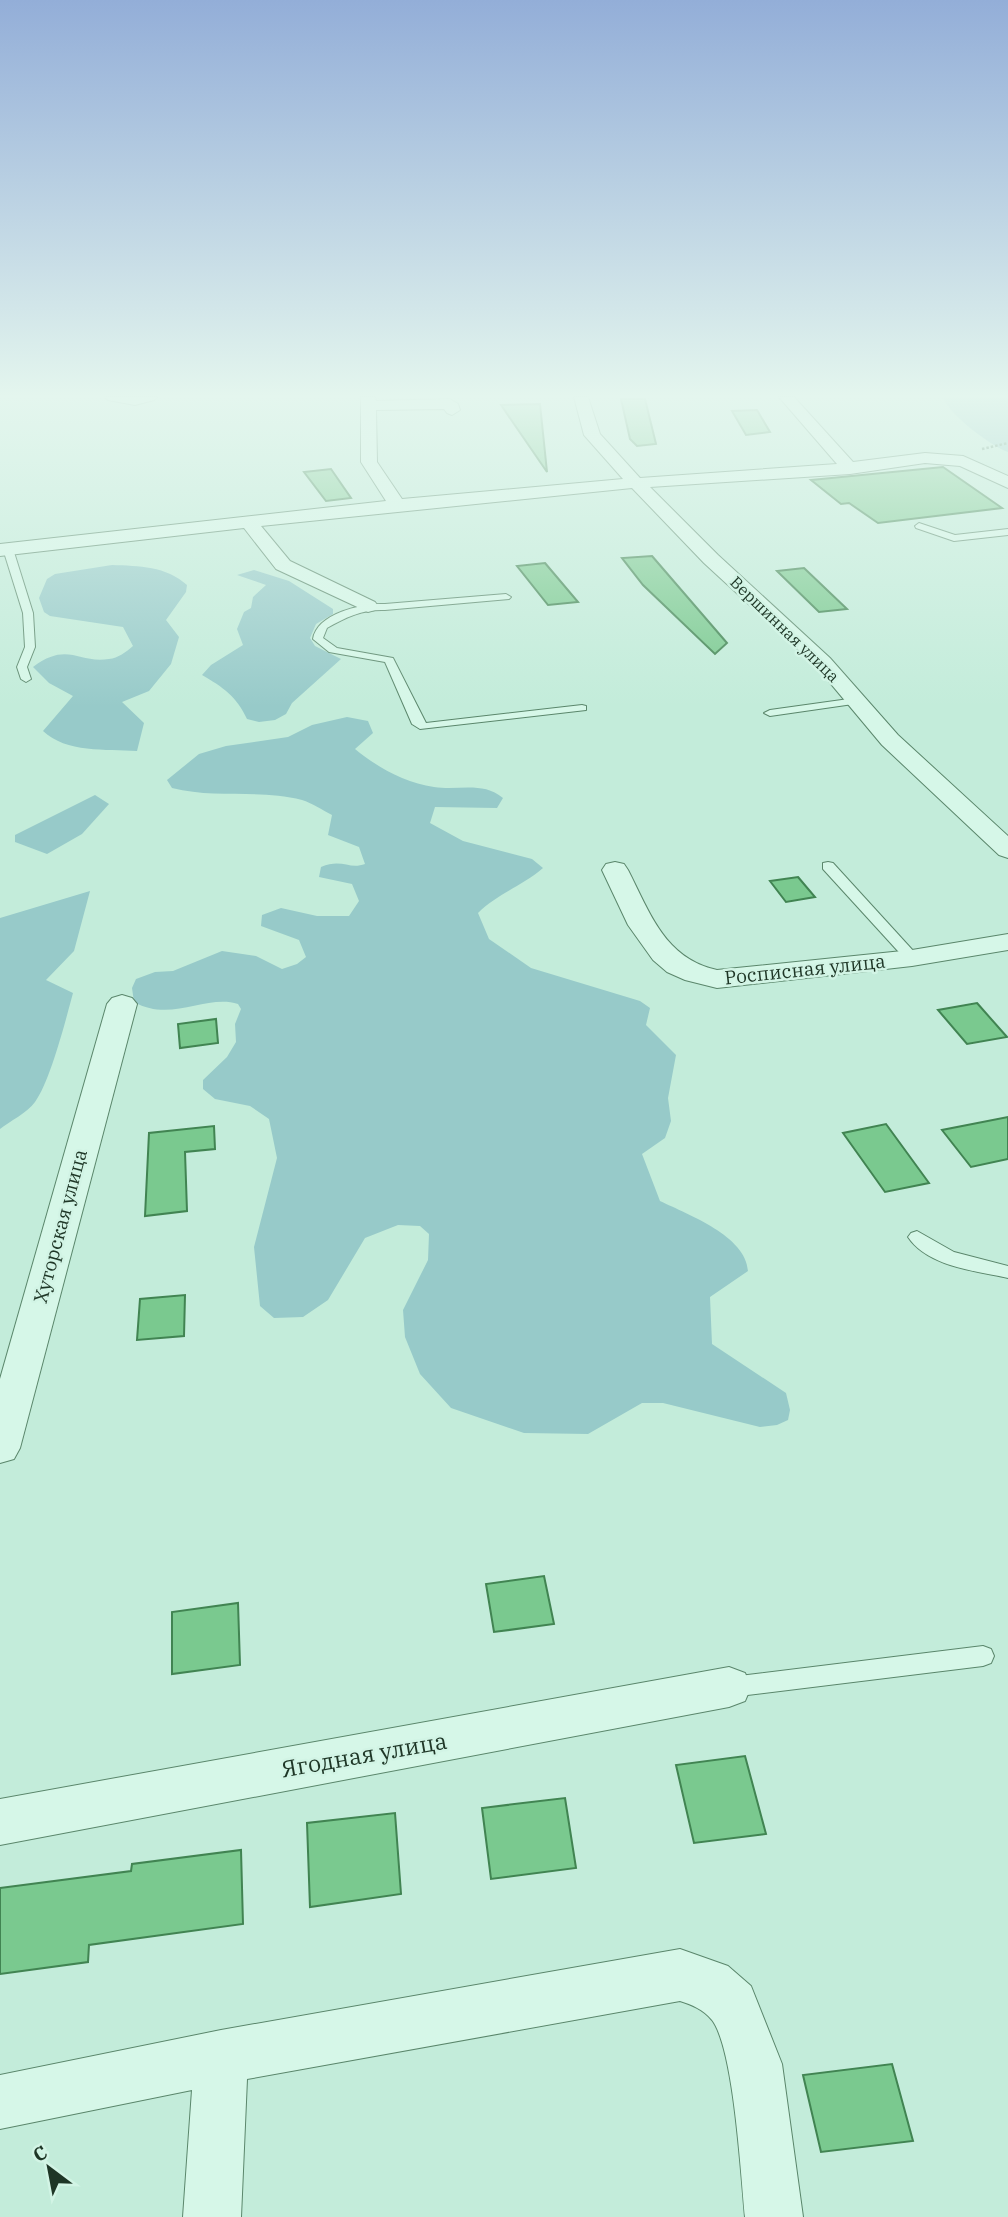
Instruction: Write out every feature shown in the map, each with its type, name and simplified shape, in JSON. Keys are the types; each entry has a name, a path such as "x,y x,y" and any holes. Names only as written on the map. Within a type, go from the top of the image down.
{"street":[{"path":"394,500 397,505"},
{"path":"4,550 446,500"},
{"name":"Вершинная улица","path":"653,500 711,559 823,662 890,740 1008,850"},
{"path":"248,521 284,565 368,606"},
{"name":"Росписная улица","path":"615,870 660,955 695,976 717,979 912,958 1008,942"},
{"name":"Хуторская улица","path":"0,1448 122,1004"},
{"name":"Ягодная улица","path":"0,1822 729,1687"},
{"path":"0,2102 221,2057 680,1975 710,1984 733,2004 755,2064 774,2217"},
{"path":"213,2210 221,2057"}],"lane":[{"path":"919,526 954,538 1008,532"},
{"path":"4,550 28,613 30,648 22,667 26,678"},
{"path":"506,597 385,607 368,606 330,621 323,626 318,639 330,649 389,660 420,726 582,708"},
{"path":"769,713 856,701"},
{"path":"828,866 912,958"},
{"path":"917,1237 929,1249 947,1257 1008,1272"},
{"path":"729,1687 983,1656"}],"shaded area":[{"path":"112,565 161,571 187,585 186,592 166,620 179,637 171,664 149,691 122,702 144,723 137,751 75,746 52,738 43,731 73,696 49,683 33,667 55,655 98,660 112,658 133,646 123,627 50,616 44,612 39,598 47,579 55,574"},
{"path":"254,570 289,581 333,609 333,614 316,624 310,638 315,646 341,659 292,703 286,714 275,720 259,722 247,719 229,693 202,675 211,665 243,645 237,629 244,612 251,608 253,597 266,585 237,575"},
{"path":"347,717 368,721 373,733 355,749 392,773 434,787 479,788 503,798 497,808 435,807 430,823 463,841 532,859 543,868 493,900 478,913 489,939 531,968 640,1001 650,1008 646,1025 676,1055 668,1098 671,1121 665,1138 642,1154 660,1201 714,1228 737,1247 745,1259 748,1271 710,1297 712,1344 786,1393 790,1410 788,1420 777,1425 760,1427 663,1403 642,1403 588,1434 524,1433 451,1408 420,1374 405,1337 403,1310 428,1260 429,1234 420,1226 398,1225 365,1238 328,1300 303,1317 274,1318 260,1306 254,1247 277,1158 269,1119 250,1106 215,1099 203,1089 203,1080 227,1057 236,1042 235,1024 241,1009 238,1004 226,1002 175,1009 148,1008 134,1002 132,988 136,979 155,972 173,971 222,951 256,956 282,969 297,964 306,957 299,940 261,926 262,915 281,908 317,916 349,916 359,901 352,884 319,877 321,867 334,864 365,864 359,847 328,835 332,815 302,800 270,795 188,791 172,788 167,780 199,754 226,746 288,737 312,725"},
{"path":"95,795 109,804 82,834 47,854 15,842 15,835"},
{"path":"90,891 74,951 46,980 73,993 46,1080 32,1106 0,1129 0,918"}],"building":[{"path":"837,500 991,500 1002,508 878,523 849,503 841,504"},
{"path":"652,556 727,643 715,654 643,585 622,558"},
{"path":"545,563 578,602 548,605 517,566"},
{"path":"804,568 847,609 819,612 777,571"},
{"path":"798,877 815,897 786,902 770,881"},
{"path":"977,1003 1007,1037 967,1044 938,1010"},
{"path":"216,1019 218,1043 180,1048 178,1024"},
{"path":"1008,1117 1008,1159 971,1167 942,1130"},
{"path":"886,1124 929,1183 885,1192 843,1133"},
{"path":"214,1126 215,1149 185,1152 187,1211 145,1216 149,1133"},
{"path":"185,1295 184,1336 137,1340 140,1299"},
{"path":"544,1576 554,1624 494,1632 486,1584"},
{"path":"238,1603 240,1665 172,1674 172,1612"},
{"path":"745,1756 766,1834 694,1843 676,1765"},
{"path":"565,1798 576,1868 491,1879 482,1808"},
{"path":"395,1813 401,1894 310,1907 307,1823"},
{"path":"241,1850 243,1924 89,1945 88,1962 0,1974 0,1888 131,1871 132,1864"},
{"path":"892,2064 913,2141 821,2152 803,2075"}]}
